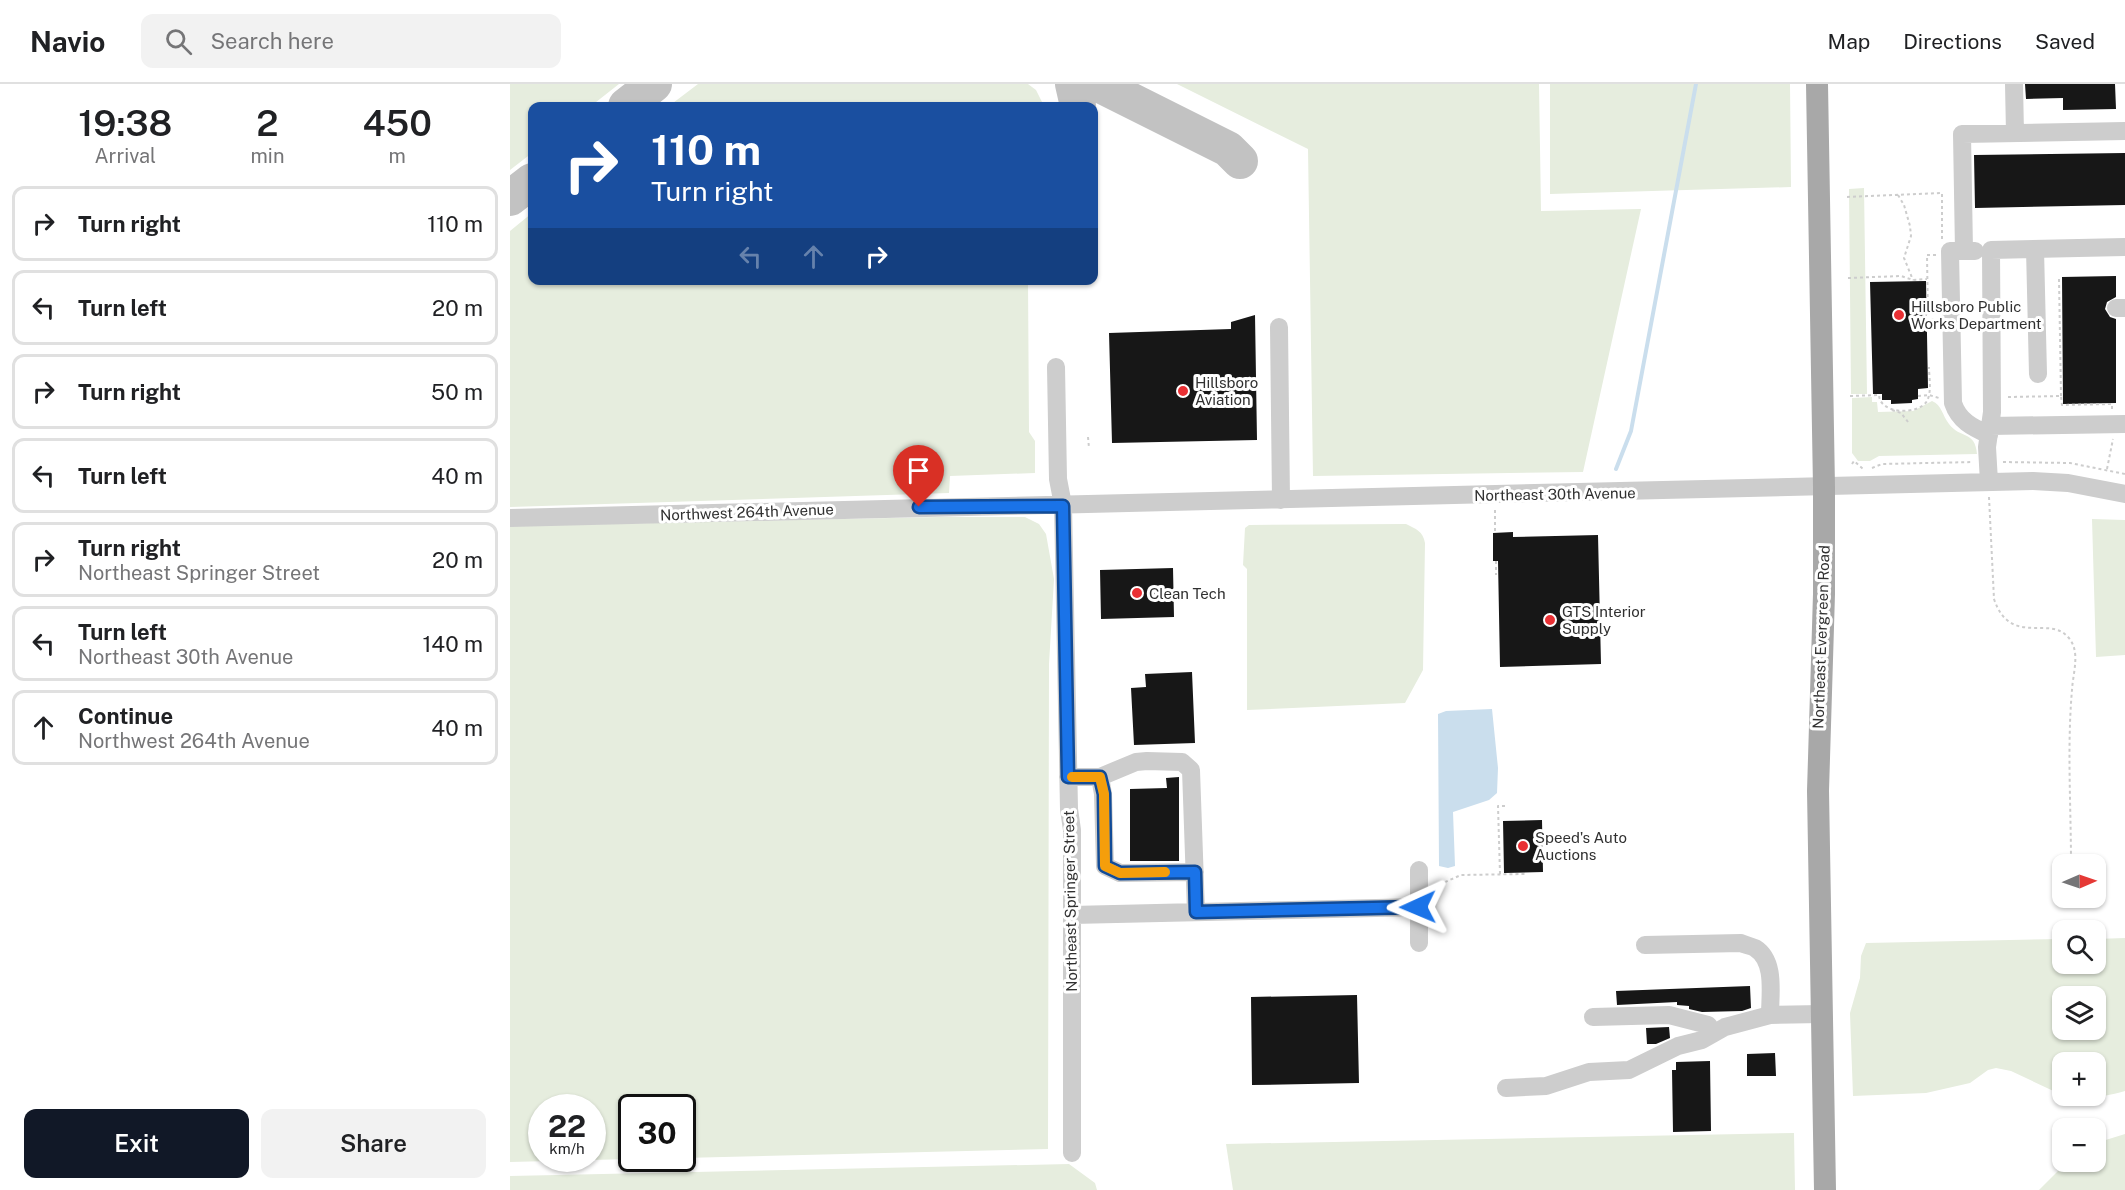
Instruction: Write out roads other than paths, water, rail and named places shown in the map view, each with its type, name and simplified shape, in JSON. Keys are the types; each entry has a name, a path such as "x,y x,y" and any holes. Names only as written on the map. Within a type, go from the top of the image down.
{"main road":[{"name":"Northeast Evergreen Road","path":"1817,84 1824,487 1824,594 1818,791 1826,1190"}],"street":[{"path":"2014,84 2015,133"},
{"path":"1964,251 1962,134 2125,131"},
{"path":"2125,247 1950,251 1953,403 1957,415 1973,427 1989,430 2125,424"},
{"path":"2035,249 2038,374"},
{"path":"1989,490 1987,447 1992,412 1991,250"},
{"path":"1279,327 1281,500"},
{"name":"Northeast Springer Street","path":"1056,367 1058,479 1063,506 1069,809 1072,830 1072,1153"},
{"name":"Northeast 30th Avenue","path":"985,506 1824,487 1989,490 2033,481 2068,483 2125,494"},
{"name":"Northwest 264th Avenue","path":"510,519 985,506"},
{"path":"1068,777 1100,777 1136,762 1147,761 1182,762 1191,770 1196,912"},
{"path":"1100,777 1104,794 1105,866 1120,873 1195,872"},
{"path":"1419,870 1419,943"},
{"path":"1072,915 1418,907"},
{"path":"1645,945 1741,943 1755,948 1764,956 1769,968 1770,1015"},
{"path":"1506,1088 1546,1086 1589,1072 1629,1070 1678,1046 1702,1040 1725,1028 1770,1015 1822,1014"},
{"path":"1593,1017 1669,1015 1708,1025 1714,1033"}],"water":[{"path":"1492,709 1498,768 1497,793 1489,800 1453,812 1455,866 1448,868 1439,866 1438,714 1446,711"}],"waterway":[{"path":"1616,469 1631,431 1696,84"}],"place":[{"name":"Hillsboro Public Works Department","path":"1899,315"},
{"name":"Hillsboro Aviation","path":"1183,391"},
{"name":"Clean Tech","path":"1137,593"},
{"name":"GTS Interior Supply","path":"1550,620"},
{"name":"Speed's Auto Auctions","path":"1523,846"}]}
